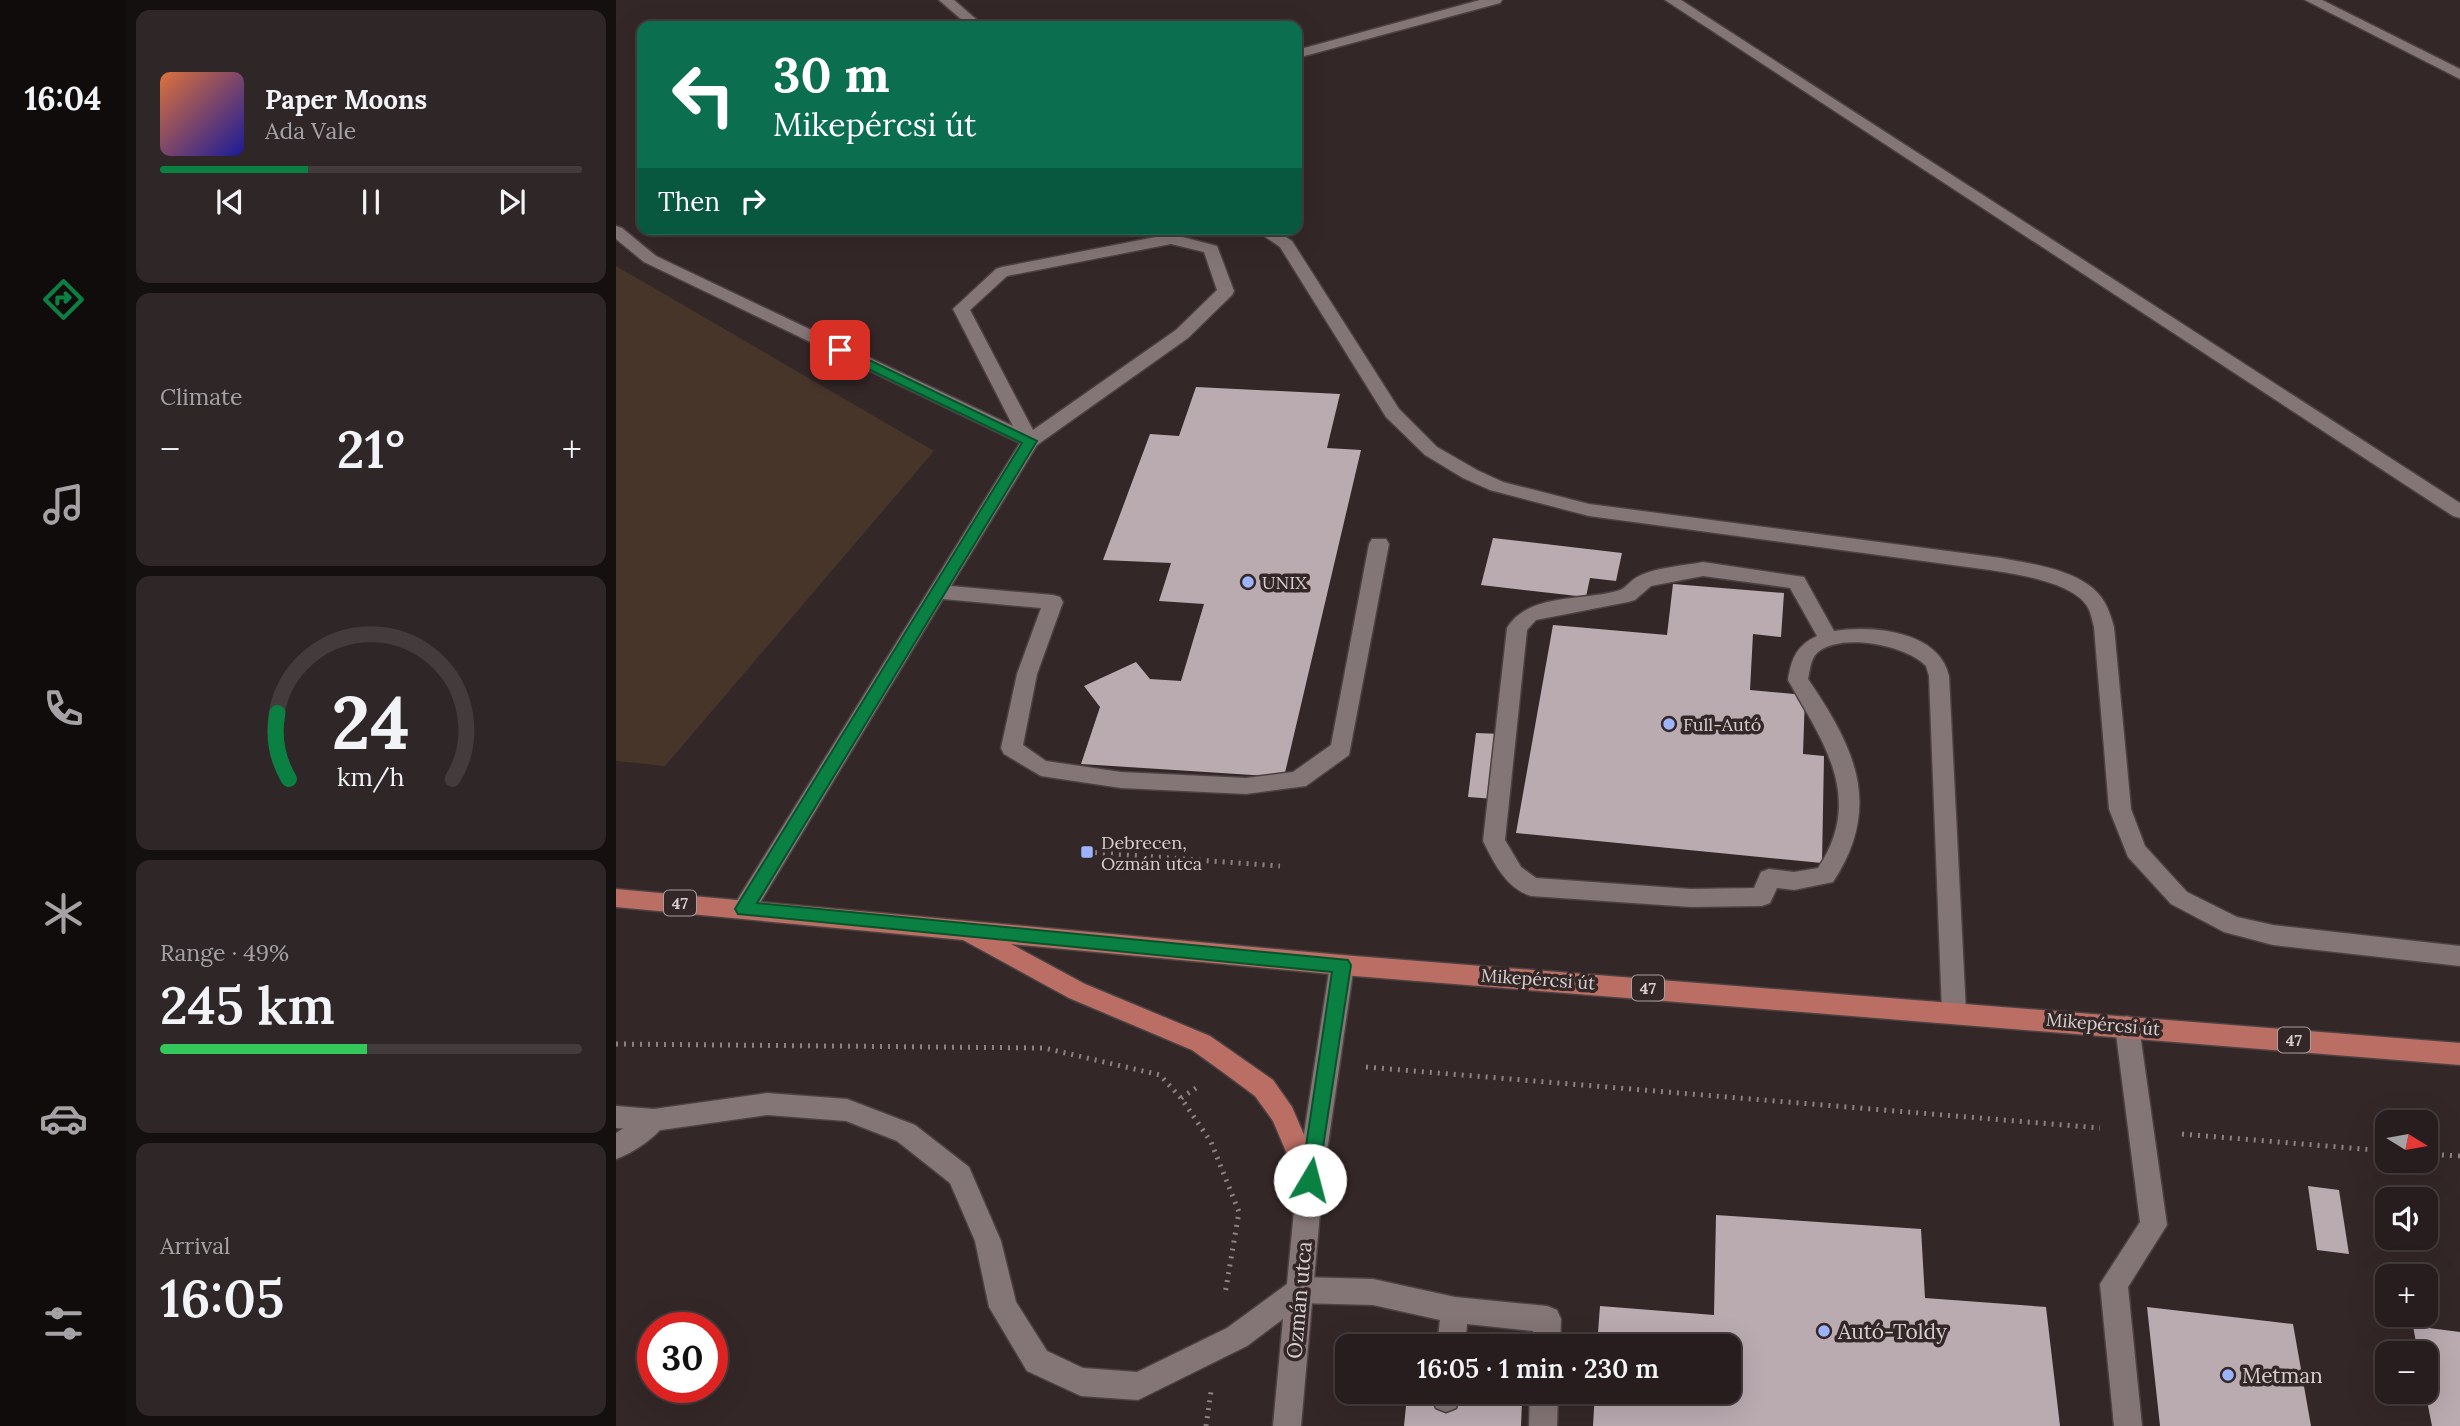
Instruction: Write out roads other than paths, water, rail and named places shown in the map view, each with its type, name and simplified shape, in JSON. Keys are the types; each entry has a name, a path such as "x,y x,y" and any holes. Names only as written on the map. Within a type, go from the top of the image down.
{"main road":[{"name":"Mikepércsi út","path":"616,898 1342,965 2460,1054"},
{"path":"964,929 1077,991 1201,1043 1233,1065 1264,1088 1283,1115 1310,1180"}],"street":[{"path":"946,0 971,21"},
{"path":"1302,53 1495,0"},
{"path":"1672,0 2460,512"},
{"path":"2312,0 2460,75"},
{"path":"616,231 650,259 1030,441"},
{"path":"1272,235 1286,244 1392,413 1431,450 1479,478 1537,499 1589,510 2031,569 2069,584 2093,599 2104,627 2120,809 2136,850 2179,898 2232,925 2273,935 2460,956"},
{"path":"744,909 1030,441 1182,334 1226,291 1211,249 1171,239 1002,272 961,309 1030,441"},
{"path":"938,592 1053,603 1035,643 1018,698 1012,748 1041,768 1121,780 1246,786 1298,780 1341,749 1379,544"},
{"path":"1829,639 1805,601 1797,582 1703,569 1645,581 1628,596 1592,604 1563,606 1529,615 1517,628 1494,841 1513,873 1531,887 1725,899 1762,897 1769,878 1794,881 1825,876 1838,859 1844,840 1849,794 1847,776 1812,701 1798,680 1801,659 1812,646 1829,639 1861,636 1896,640 1918,649 1934,660 1939,676 1954,1012"},
{"name":"Ozmán utca","path":"1287,1426 1310,1180 1342,965"},
{"path":"2127,1026 2154,1225 2114,1284 2128,1426"},
{"path":"616,1117 654,1120 767,1104 848,1110 906,1133 960,1175 988,1241 1003,1307 1037,1361 1081,1382 1138,1386 1237,1338 1300,1290 1373,1292 1455,1311 1547,1319 1546,1334"},
{"path":"616,1149 654,1120"},
{"path":"1452,1334 1455,1311"},
{"path":"1543,1426 1544,1404"}],"place":[{"name":"UNIX","path":"1248,582"},
{"name":"Full-Autó","path":"1669,724"},
{"name":"Debrecen, Ozmán utca","path":"1087,852"},
{"name":"Autó-Toldy","path":"1824,1331"},
{"name":"Metman","path":"2228,1375"}]}
